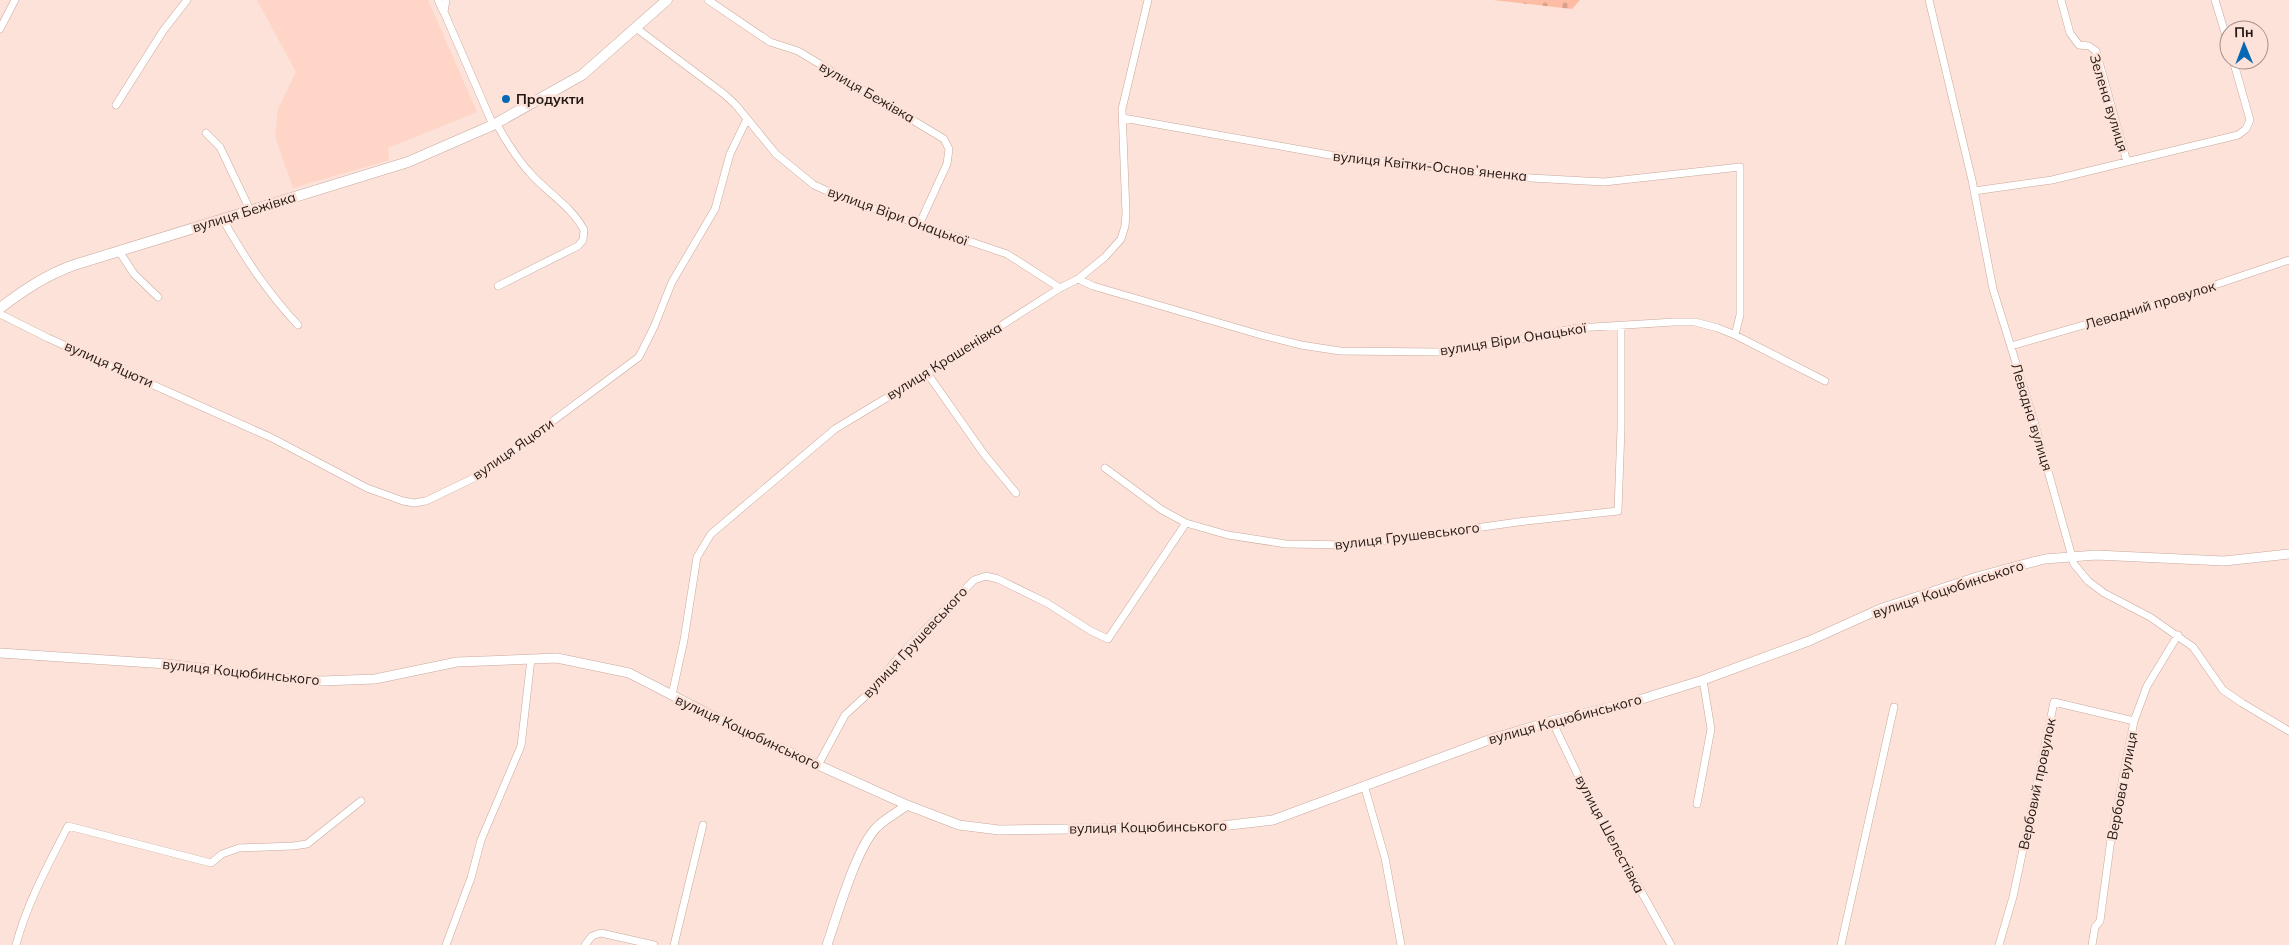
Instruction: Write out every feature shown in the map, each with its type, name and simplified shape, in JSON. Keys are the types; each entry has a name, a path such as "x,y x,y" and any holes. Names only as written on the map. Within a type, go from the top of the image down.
{"main road":[{"name":"вулиця Бежівка","path":"0,308 26,288 50,274 222,218 408,162 494,124 582,75 667,0"}],"street":[{"path":"0,30 14,0"},
{"path":"116,105 163,31 187,0"},
{"path":"438,0 494,124 530,174 563,204 584,230 583,240 578,246 498,286"},
{"path":"444,12 446,0"},
{"name":"вулиця Бежівка","path":"708,0 770,42 798,51 944,139 949,148 947,164 919,225"},
{"name":"вулиця Крашенівка","path":"672,696 684,640 696,557 712,534 835,429 1060,288 1078,279 1113,248 1121,238 1124,226 1123,100 1148,0"},
{"name":"Левадна вулиця","path":"1929,0 1974,191 1993,289 2040,440 2074,564 2083,576 2104,593 2150,617 2178,636 2201,656 2224,690 2242,703 2289,730"},
{"name":"Зелена вулиця","path":"2062,0 2070,33 2079,45 2089,46 2096,51 2127,162"},
{"path":"2215,0 2221,20"},
{"name":"вулиця Віри Онацької","path":"636,28 724,94 776,154 814,185 845,199 1007,254 1060,288"},
{"name":"Зелена вулиця","path":"1974,191 2052,180 2238,135 2246,129 2250,120 2236,70"},
{"name":"вулиця Квітки-Основʼяненка","path":"1123,118 1330,156 1531,178 1604,182 1740,167 1740,315 1735,335"},
{"name":"вулиця Яцюти","path":"0,314 48,338 263,434 367,488 403,501 414,503 426,502 480,475 639,358 672,282 715,210 730,154 747,119"},
{"path":"206,133 220,147 250,210"},
{"path":"222,218 248,264 276,301 298,325"},
{"path":"119,251 134,274 158,297"},
{"name":"Левадний провулок","path":"2010,346 2158,303 2289,260"},
{"name":"вулиця Віри Онацької","path":"1078,279 1093,286 1261,335 1301,345 1340,351 1439,352 1507,342 1577,328 1696,322 1735,335 1825,381"},
{"name":"вулиця Грушевського","path":"818,765 845,715 870,692 902,653 974,580 986,576 998,579 1047,603 1091,631 1108,639 1186,524 1228,535 1286,544 1355,545 1518,522 1618,511 1621,428 1621,325"},
{"path":"927,373 972,438 1016,493"},
{"path":"1105,468 1162,510 1186,524"},
{"name":"вулиця Коцюбинського","path":"0,653 167,664 269,677 322,681 375,679 457,662 557,658 629,673 740,730 906,805 959,825 999,830 1213,827 1273,820 1494,738 1552,721 1630,703 1703,680 1809,641 1880,610 1977,577 2045,559 2096,555 2224,561 2289,554"},
{"name":"Вербова вулиця","path":"2092,945 2095,927 2100,921 2111,839 2134,721 2147,686 2178,636"},
{"path":"446,945 472,878 481,840 522,746 531,660"},
{"path":"1697,804 1711,729 1703,680"},
{"name":"Вербовий провулок","path":"1999,945 2013,897 2054,702 2134,721"},
{"path":"1841,945 1894,707"},
{"name":"вулиця Шелестівка","path":"1552,721 1588,796 1671,945"},
{"path":"1364,785 1385,858 1401,945"},
{"path":"16,945 40,882 68,826 211,863 222,854 239,848 307,844 360,801"},
{"path":"827,945 865,844 876,828 906,805"},
{"path":"674,945 703,825"},
{"path":"585,945 592,936 602,933 654,945"}],"shaded area":[{"path":"257,0 428,0 477,112 388,148 389,160 293,188 275,136 278,109 296,72"}],"green space":[{"path":"1493,0 1580,0 1572,9"}],"place":[{"name":"Продукти","path":"506,99"}]}
